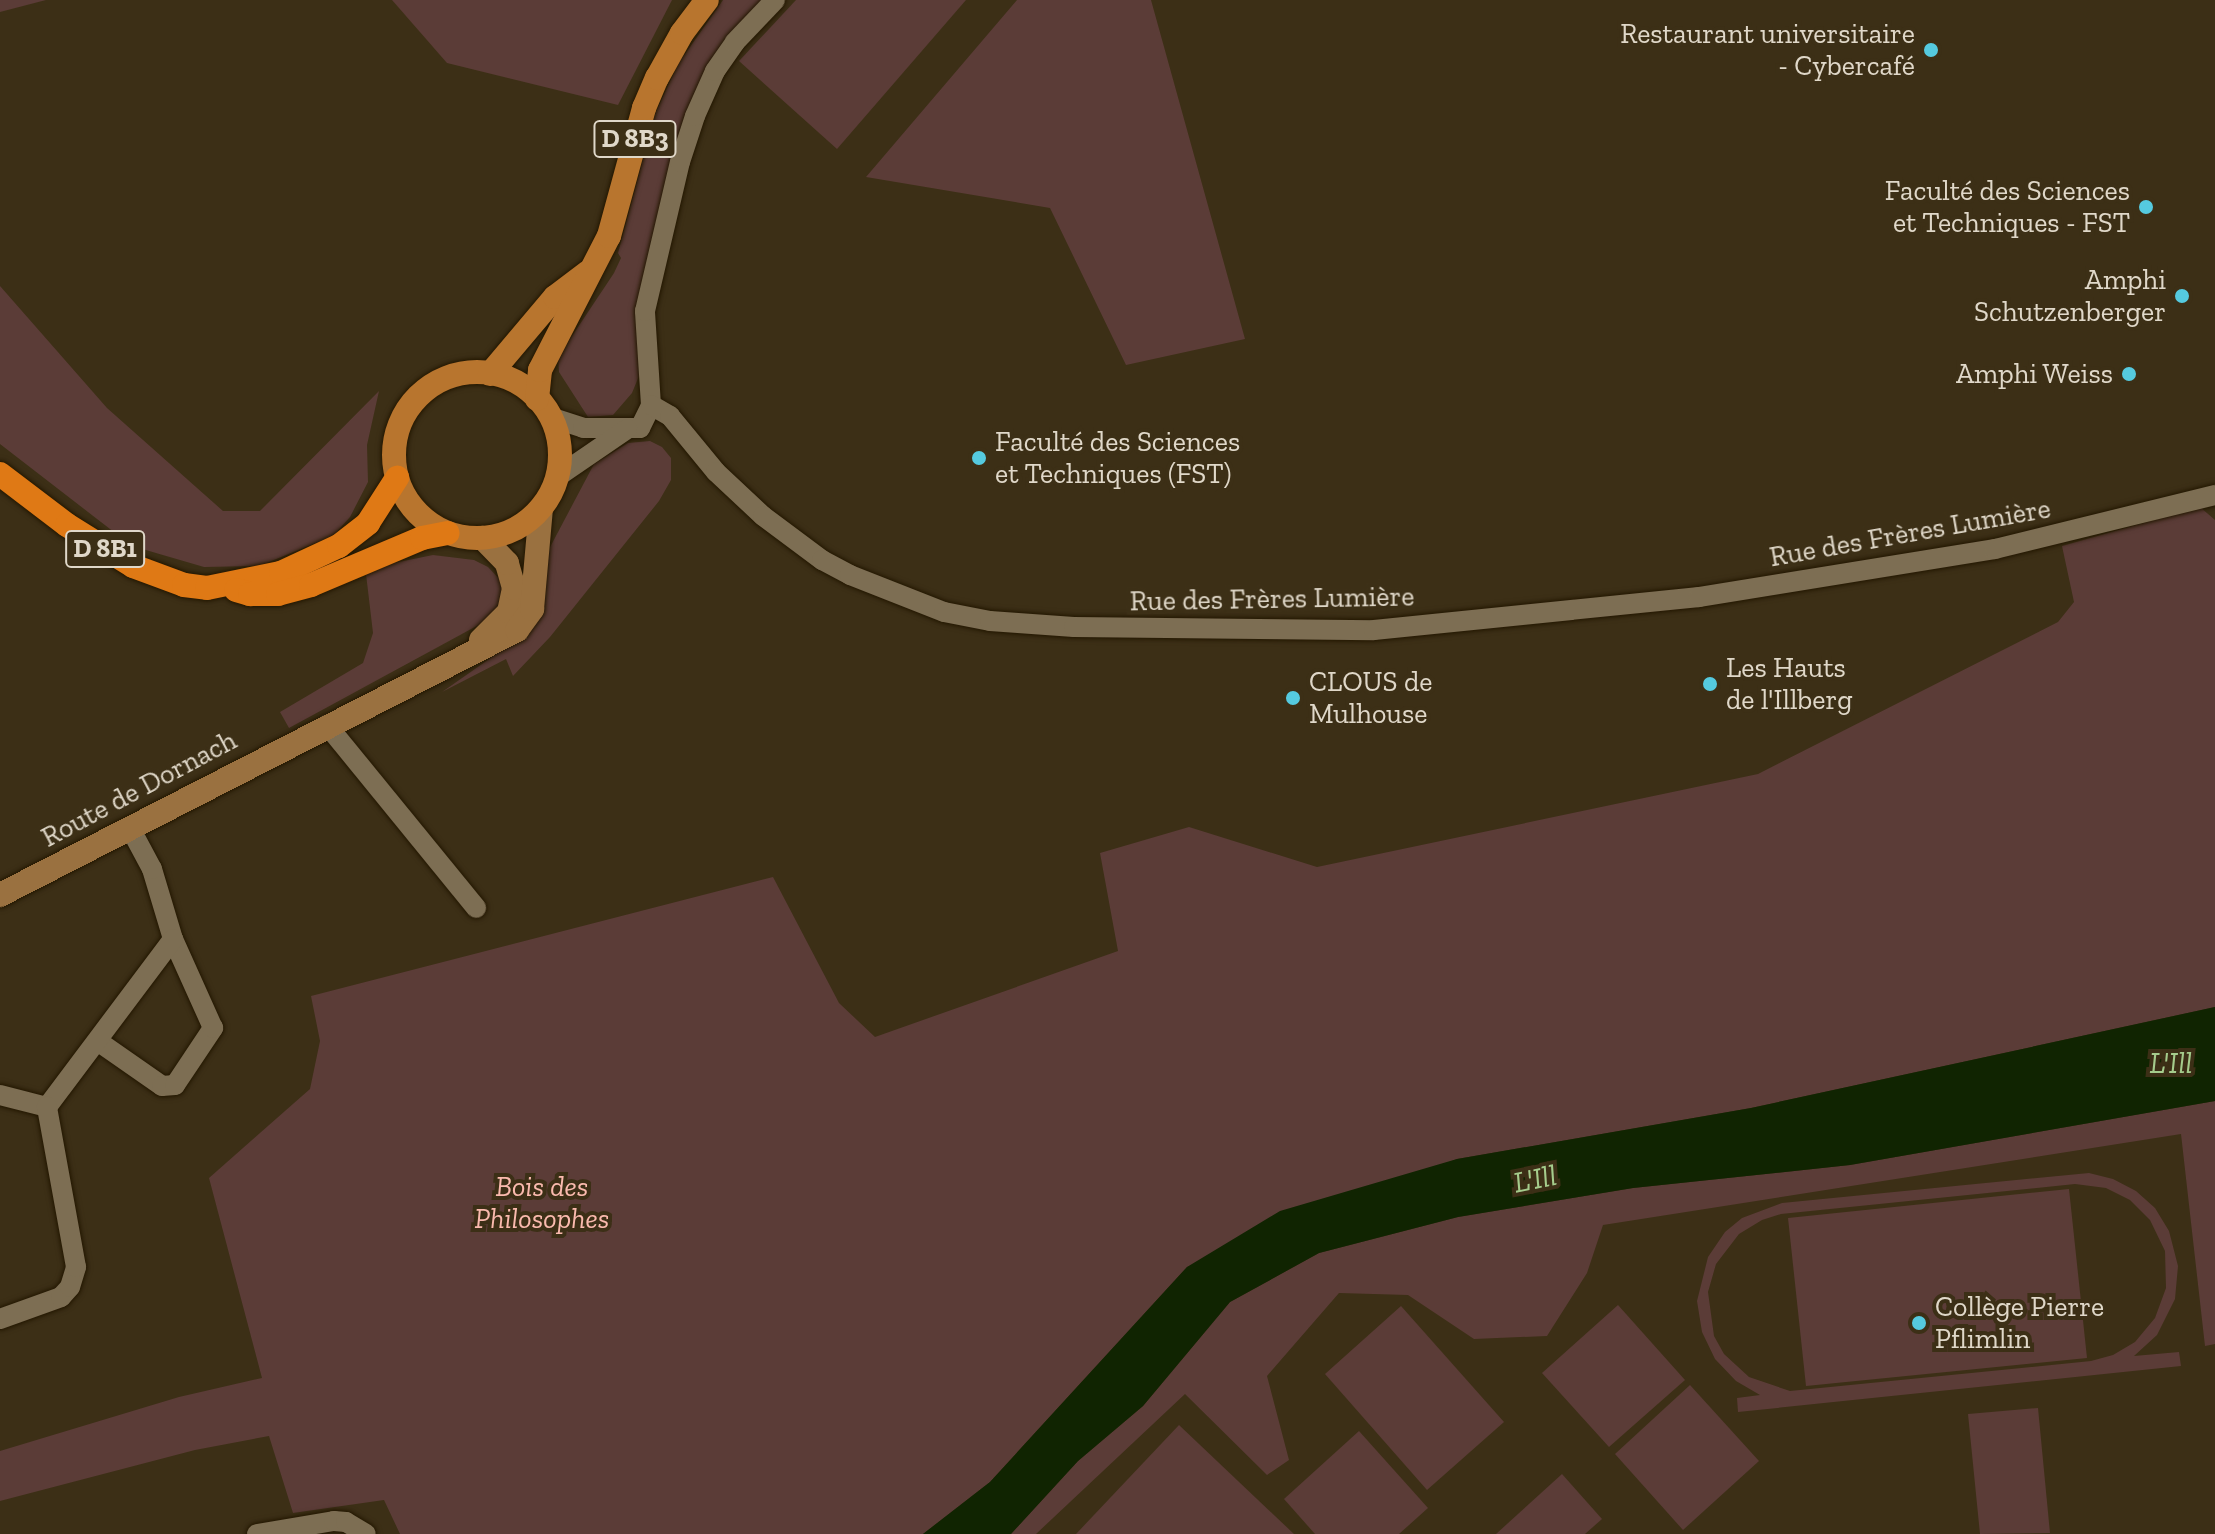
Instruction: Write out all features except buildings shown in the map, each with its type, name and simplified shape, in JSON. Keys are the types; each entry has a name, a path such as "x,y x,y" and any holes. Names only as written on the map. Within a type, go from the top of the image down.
{"highway":[{"name":"D 8B1","path":"0,474 67,525 133,566 184,585 226,587 250,594 278,594 311,585 410,542 448,533"},
{"name":"D 8B1","path":"226,587 281,573 339,546 368,523 397,478"}],"main road":[{"name":"D 8B3","path":"544,408 540,370 609,236 644,108 682,33 707,0"},
{"name":"D 8B3","path":"490,374 555,297 588,272"},
{"path":"450,662 507,637 525,622 532,609 541,508 557,477 558,438 544,408 515,383 490,374 456,375 419,396 403,417 395,437 397,478 408,501 425,521 448,533 483,538 515,529 541,508"},
{"path":"450,662 495,629 514,601 507,563 483,538"},
{"name":"Route de Dornach","path":"0,895 450,662"}],"street":[{"path":"557,477 634,428 651,405 645,311 680,162 695,116 715,71 735,42 775,0"},
{"name":"Rue des Frères Lumière","path":"651,405 670,416 716,472 763,516 822,560 850,575 944,612 990,621 1085,628 1374,630 1699,597 1995,549 2215,495"},
{"path":"544,408 583,428 634,428"},
{"path":"316,730 476,908"},
{"path":"99,1042 162,1086 175,1085 213,1028 173,939 152,869 130,828"},
{"path":"0,1319 61,1297 70,1287 76,1267 47,1107 99,1042 173,939"},
{"path":"0,1095 47,1107"},
{"path":"257,1534 334,1521 346,1522 366,1534"}],"green space":[{"path":"0,0 46,0 0,12"},
{"path":"392,0 672,0 618,105 447,63"},
{"path":"723,0 762,0 703,77 680,129 643,278 639,376 632,393 613,415 588,417 559,372 558,357 621,258 618,253 655,114 678,64"},
{"path":"796,0 966,0 837,149 739,61"},
{"path":"1017,0 1151,0 1245,339 1126,365 1050,208 866,177"},
{"path":"0,286 107,408 223,511 260,511 379,391 367,445 368,482 350,517 333,536 259,566 204,567 132,546 0,444"},
{"path":"650,441 662,447 671,458 671,480 659,501 550,637 513,676 506,659 442,692 515,641 548,551 594,464 628,443"},
{"name":"Bois des Philosophes","path":"2200,507 2215,520 2215,1007 1751,1108 1457,1159 1187,1267 990,1482 923,1534 400,1534 384,1500 293,1513 269,1436 195,1450 0,1501 0,1451 179,1397 262,1378 209,1178 310,1089 320,1041 311,996 773,877 839,1003 875,1037 1118,951 1100,853 1189,827 1317,867 1758,774 2058,622 2074,602 2062,546"},
{"path":"433,555 474,560 488,567 503,583 500,607 484,622 289,728 280,712 363,663 373,633 366,574 389,564"},
{"path":"2215,1101 2215,1344 2205,1346 2181,1134 1603,1225 1587,1273 1547,1336 1474,1339 1408,1295 1339,1293 1267,1376 1289,1460 1267,1475 1185,1394 1036,1534 1011,1534 1078,1461 1143,1406 1230,1302 1319,1253 1458,1217 1633,1188 1850,1165"},
{"path":"2089,1173 2113,1179 2136,1191 2155,1208 2169,1231 2178,1266 2175,1299 2157,1335 2134,1356 2179,1352 2181,1366 1738,1412 1737,1398 1760,1395 1736,1381 1715,1359 1702,1332 1697,1301 1708,1257 1725,1232 1742,1218 1782,1203","holes":["2075,1184 2106,1188 2130,1200 2150,1220 2165,1251 2166,1288 2155,1318 2135,1342 2113,1355 2091,1361 1790,1391 1749,1377 1724,1354 1714,1336 1708,1292 1716,1264 1739,1234 1762,1220 1781,1214"]},
{"path":"2069,1189 2087,1358 1806,1386 1788,1218"},
{"path":"1618,1305 1685,1380 1609,1447 1542,1373"},
{"path":"1401,1306 1504,1422 1427,1490 1325,1374"},
{"path":"1690,1385 1759,1461 1683,1530 1615,1454"},
{"path":"2038,1408 2050,1533 1980,1534 1968,1414"},
{"path":"1179,1425 1294,1534 1076,1534"},
{"path":"1359,1431 1428,1508 1399,1534 1315,1534 1284,1499"},
{"path":"1562,1474 1602,1519 1585,1534 1496,1534"}],"water":[{"name":"L'Ill","path":"2215,1007 2215,1101 1850,1165 1633,1188 1458,1217 1319,1253 1230,1302 1143,1406 1078,1461 1011,1534 923,1534 990,1482 1187,1267 1280,1211 1457,1159 1751,1108"}],"place":[{"name":"Restaurant universitaire - Cybercafé","path":"1931,50"},
{"name":"Faculté des Sciences et Techniques - FST","path":"2146,207"},
{"name":"Amphi Schutzenberger","path":"2182,296"},
{"name":"Amphi Weiss","path":"2129,374"},
{"name":"Faculté des Sciences et Techniques (FST)","path":"979,458"},
{"name":"Les Hauts de l'Illberg","path":"1710,684"},
{"name":"CLOUS de Mulhouse","path":"1293,698"},
{"name":"Collège Pierre Pflimlin","path":"1919,1323"}]}
